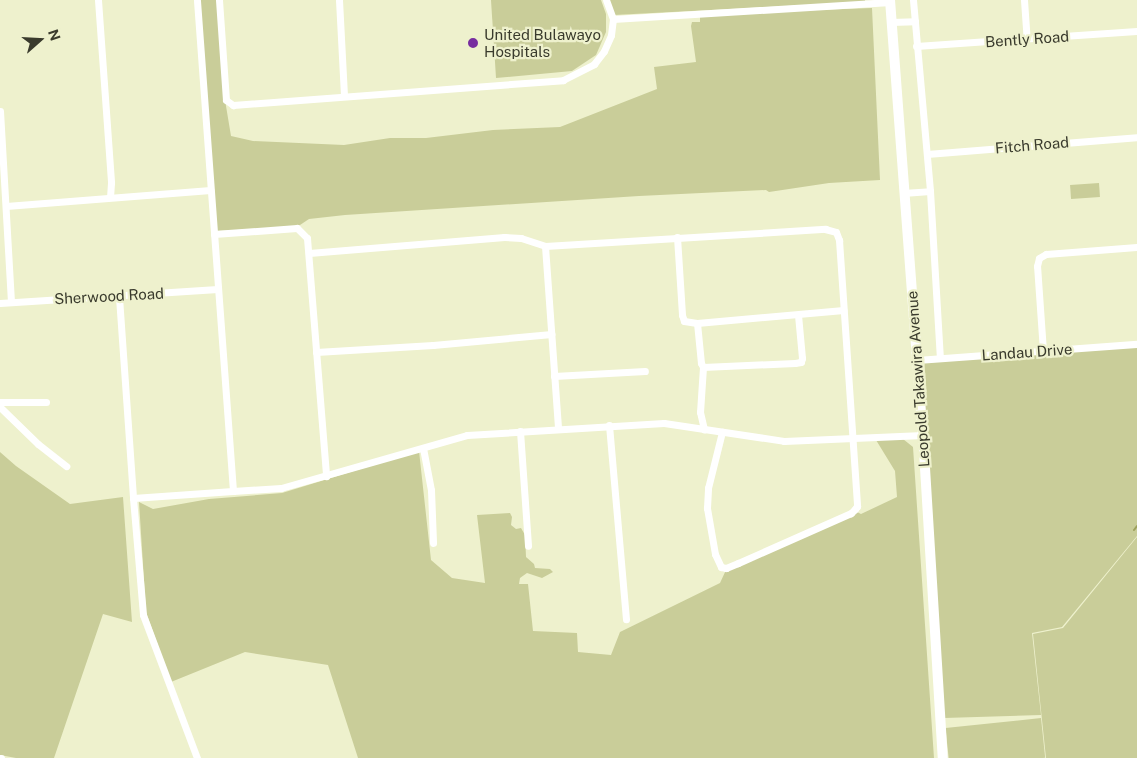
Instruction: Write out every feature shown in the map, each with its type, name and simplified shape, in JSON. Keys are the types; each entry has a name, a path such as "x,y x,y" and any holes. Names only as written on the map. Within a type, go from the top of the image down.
{"highway":[{"name":"Leopold Takawira Avenue","path":"890,1 903,193 923,435 942,758"}],"street":[{"path":"98,0 111,183 110,196"},
{"path":"197,0 233,491"},
{"path":"219,0 228,103 233,105 563,80 594,64 604,51 611,35 614,19 606,0"},
{"path":"339,0 344,96"},
{"path":"913,0 930,191 940,358"},
{"path":"1024,0 1027,39"},
{"path":"614,19 890,1"},
{"path":"891,22 914,21"},
{"name":"Bently Road","path":"916,46 1137,31"},
{"path":"0,111 11,302"},
{"name":"Fitch Road","path":"926,154 1137,137"},
{"path":"6,206 110,196 210,190"},
{"path":"903,193 930,191"},
{"path":"214,234 297,228 307,238 326,476"},
{"path":"309,253 504,237 521,238 545,246 825,229 833,231 839,240 857,506 854,511 724,568 720,566 715,554 707,508 708,488 722,432"},
{"path":"677,237 684,321 697,323 843,310"},
{"path":"545,246 558,428"},
{"path":"1044,352 1037,266 1038,258 1046,254 1137,247"},
{"name":"Sherwood Road","path":"0,303 119,297 218,289"},
{"path":"119,297 143,615 197,758"},
{"path":"704,367 801,362 798,315"},
{"path":"694,428 700,412 704,367 701,363 697,323"},
{"path":"316,352 433,345 552,334"},
{"name":"Landau Drive","path":"917,360 1137,344"},
{"path":"554,376 645,371"},
{"path":"0,402 46,402"},
{"path":"0,407 38,444 66,466"},
{"path":"700,412 704,430"},
{"path":"133,498 281,488 462,436 520,431 664,423 784,442 923,435"},
{"path":"609,426 626,619"},
{"path":"520,431 528,546"},
{"path":"423,448 431,490 433,543"}],"green space":[{"path":"198,0 217,0 225,100 231,136 253,141 344,145 390,138 426,138 493,130 560,127 657,89 654,67 696,62 691,26 692,22 700,22 700,17 737,13 872,8 880,180 829,183 769,192 766,190 639,196 345,215 309,219 297,227 216,231"},
{"path":"491,0 601,0 606,14 606,32 596,55 572,71 496,78"},
{"path":"608,0 865,0 865,2 614,15"},
{"path":"1099,183 1100,197 1071,199 1070,185"},
{"path":"1137,347 1137,536 1062,627 1032,633 1041,715 944,718 921,363"},
{"path":"903,439 913,447 934,758 358,758 328,665 245,652 171,682 146,612 139,502 153,509 209,499 282,493 419,451 431,560 452,578 485,583 477,515 510,513 512,517 511,525 516,529 521,528 525,535 526,557 534,564 535,568 550,569 553,572 542,578 527,573 520,578 519,584 528,584 533,631 577,633 578,652 611,655 620,632 720,583 726,570 855,511 861,514 897,497 895,471 876,440"},
{"path":"0,452 16,466 70,504 123,497 132,622 103,614 54,758 16,758 0,755"},
{"path":"1137,537 1137,758 1046,758 1033,634 1063,628"},
{"path":"1041,718 1045,758 949,758 946,728"}],"waterway":[{"path":"1134,530 1137,526"}],"place":[{"name":"United Bulawayo Hospitals","path":"473,43"}]}
